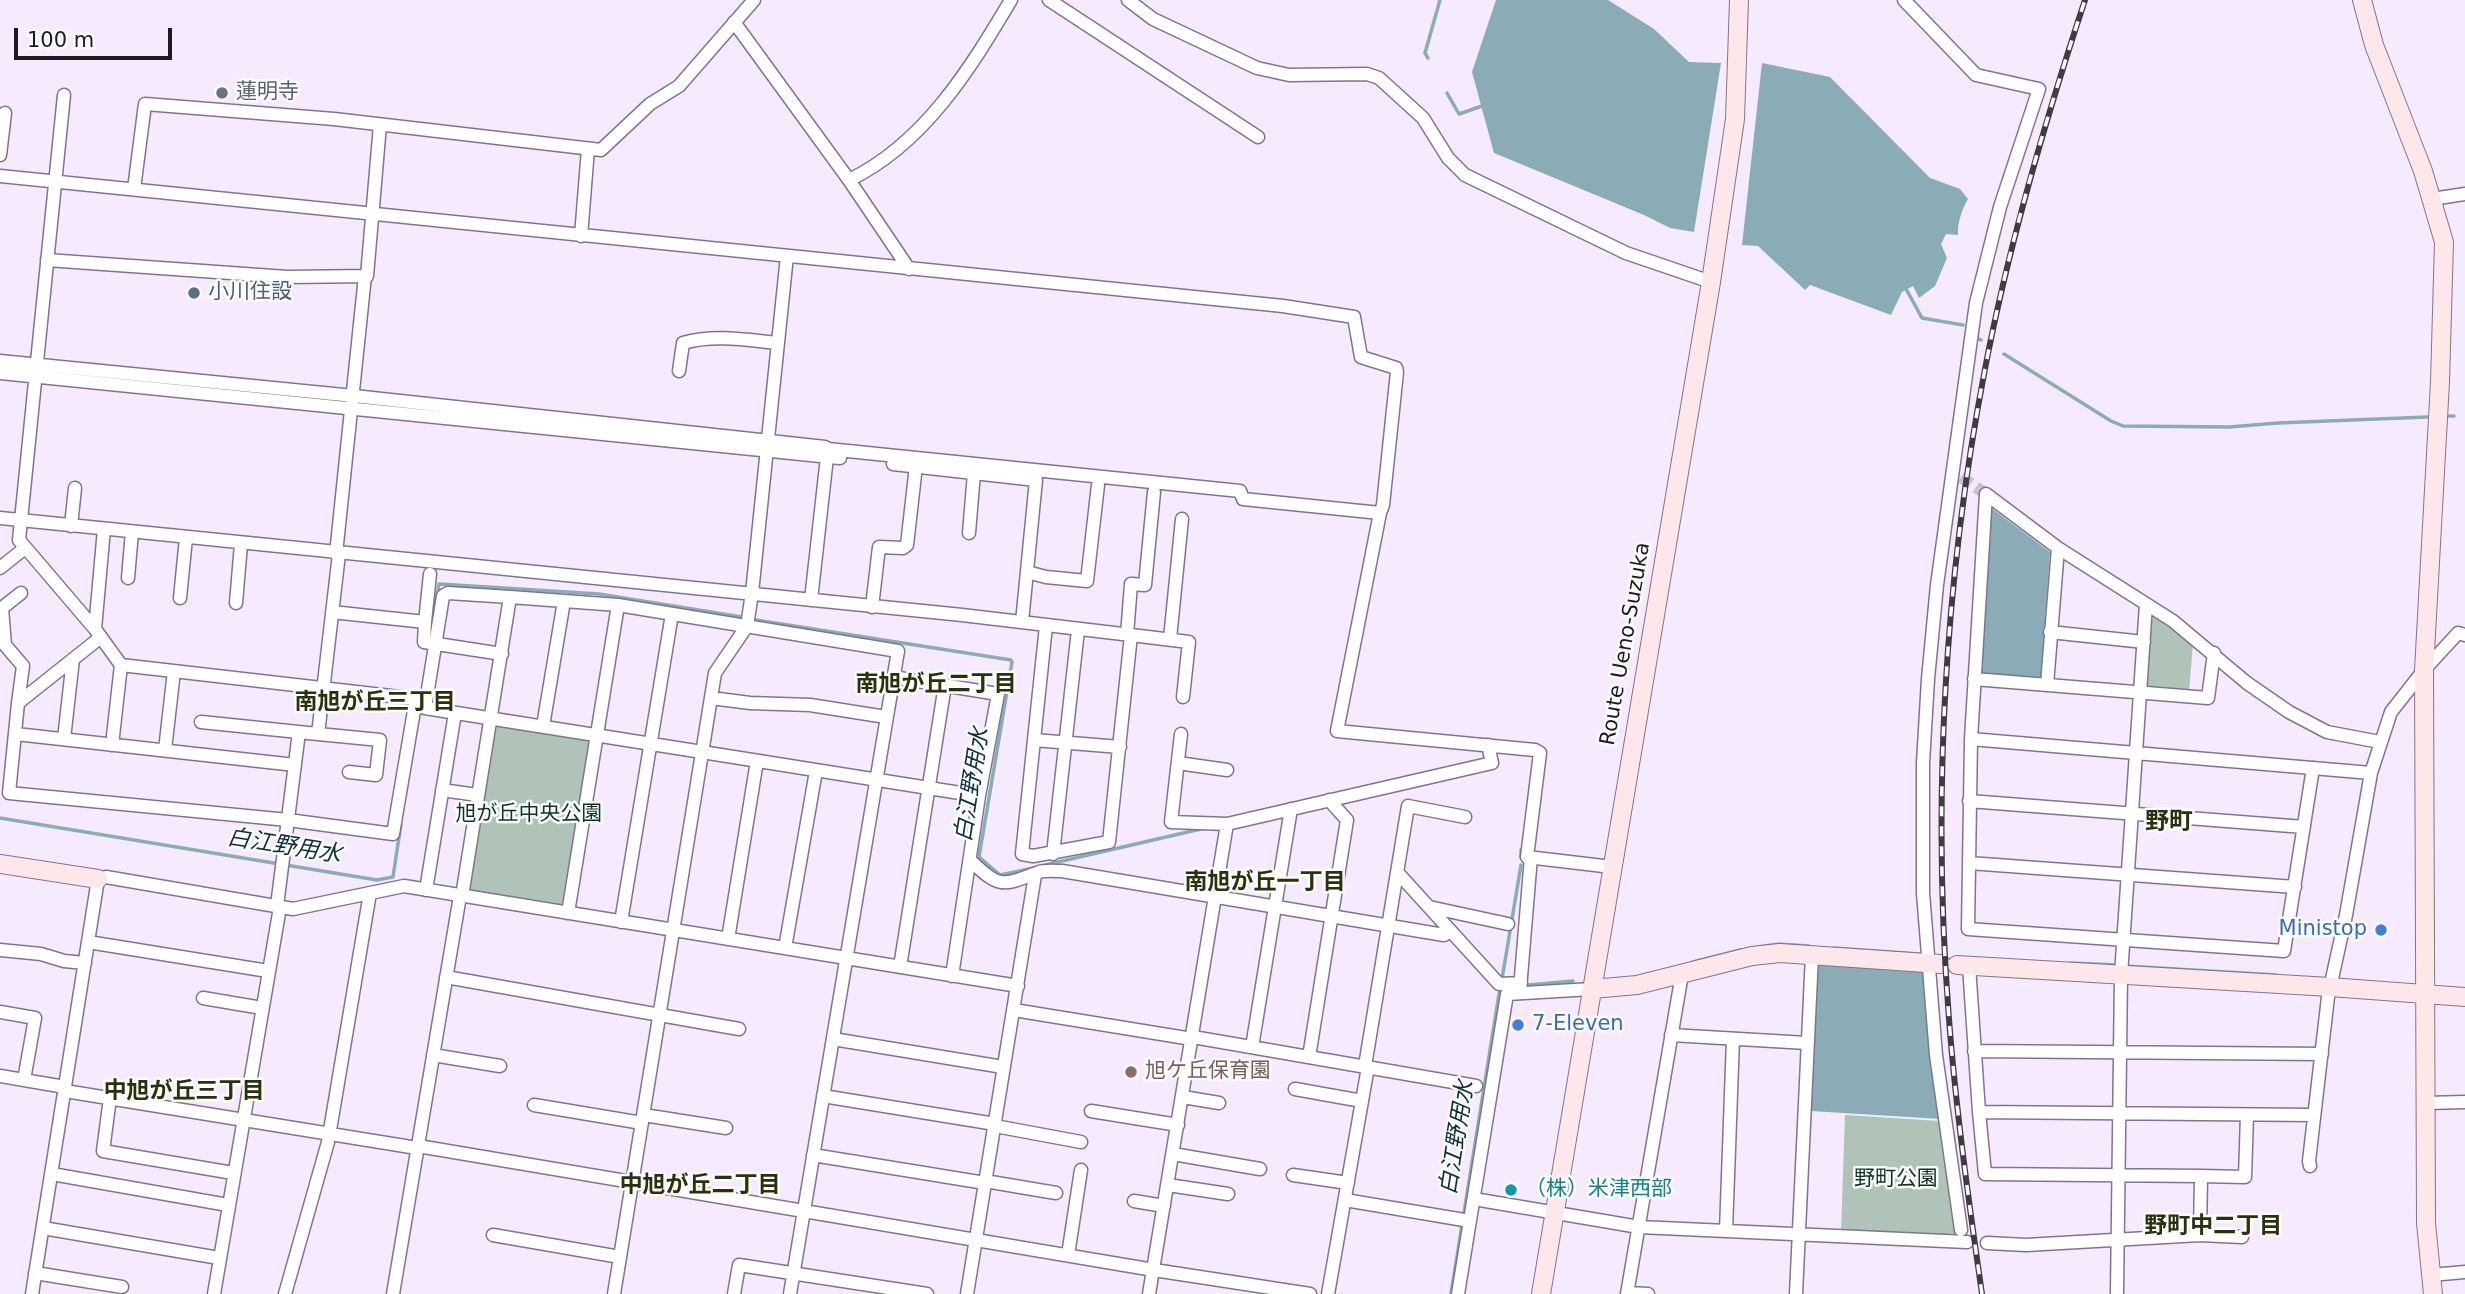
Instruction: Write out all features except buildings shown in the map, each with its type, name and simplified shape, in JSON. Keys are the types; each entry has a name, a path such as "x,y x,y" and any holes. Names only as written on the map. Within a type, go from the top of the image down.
{"street":[{"path":"134,189 145,104 380,125 601,150 650,104 679,86 754,0"},
{"path":"849,180 873,169 892,155 923,125 978,54 1011,0"},
{"path":"1049,0 1258,137"},
{"path":"1128,0 1153,19 1257,68 1289,75 1367,74 1379,78 1423,118 1448,158 1465,175 1626,253 1711,282"},
{"name":"Route Ueno-Suzuka","path":"1541,1294 1711,282 1735,119 1739,0"},
{"path":"1904,0 1976,75 2039,89 2000,207 1976,303 1937,585 1923,763 1923,893 1949,965 1974,1051 1985,1174 2245,1177 2246,1115"},
{"path":"2362,0 2374,46 2432,199 2444,242 2424,670 2426,1223 2432,1294"},
{"path":"734,22 849,180 909,269"},
{"path":"64,95 19,540 98,633 121,665 112,744"},
{"path":"0,155 5,113"},
{"path":"318,734 367,276 380,125"},
{"path":"581,236 588,149"},
{"path":"0,176 1283,306 1354,317 1361,357 1396,368 1397,372 1383,505 1338,731 1535,750 1540,753 1527,857 1612,867"},
{"path":"2432,199 2465,194"},
{"path":"614,1294 715,673 747,626 787,256"},
{"path":"47,260 288,277 365,276"},
{"path":"679,371 683,343 718,338 778,343"},
{"path":"0,361 35,370 767,446 827,457 1036,480 1022,622"},
{"path":"0,373 35,370"},
{"path":"767,446 825,447 1380,513"},
{"path":"811,600 827,457"},
{"path":"872,607 878,547 903,548 908,545 916,466"},
{"path":"969,533 974,473"},
{"path":"1027,572 1046,577 1087,581 1098,485"},
{"path":"71,526 75,488"},
{"path":"1046,626 1022,854 1033,856 1110,842 1120,747 1131,584 1145,585 1154,492"},
{"path":"2313,768 2284,951 1968,929 1971,739 1986,494 2058,548 2174,621 2247,683 2308,723 2327,732 2380,742"},
{"path":"0,518 337,554 752,593 1170,639 1189,642 1183,697"},
{"path":"1170,639 1182,519"},
{"path":"19,703 74,659 98,633 104,529"},
{"path":"128,579 132,532"},
{"path":"180,598 186,538"},
{"path":"236,603 241,544"},
{"path":"0,568 25,548"},
{"path":"2047,685 2058,548"},
{"path":"429,573 425,622 430,643"},
{"path":"21,593 2,608 3,647 23,666 16,734 5,793 288,820 393,834 430,643 443,596 448,593 618,605 898,651 790,1294"},
{"path":"393,1294 492,718 510,597"},
{"path":"543,726 564,601"},
{"path":"2117,1294 2121,969 2146,604"},
{"path":"568,913 618,605"},
{"path":"332,612 425,622"},
{"path":"621,922 672,614"},
{"path":"1054,854 1078,630"},
{"path":"2050,632 2144,642"},
{"path":"2310,1166 2331,981 2371,773 2380,742 2391,712 2424,670 2458,633 2465,635"},
{"path":"430,643 502,654"},
{"path":"1974,679 2208,698 2214,653"},
{"path":"64,739 74,659"},
{"path":"121,665 421,700"},
{"path":"164,750 174,671"},
{"path":"893,677 998,694 979,796 952,976"},
{"path":"900,967 945,685"},
{"path":"711,698 750,703 810,705 887,718"},
{"path":"421,700 425,708 979,796"},
{"path":"426,890 455,713"},
{"path":"201,722 380,740 376,775 349,772"},
{"path":"214,1294 278,906 299,732"},
{"path":"16,734 295,765"},
{"path":"1181,734 1171,822 1223,825 1492,763 1488,745"},
{"path":"1971,739 2371,773"},
{"path":"1034,740 1120,747"},
{"path":"728,939 757,761"},
{"path":"1178,764 1227,770"},
{"path":"785,948 816,771"},
{"path":"442,790 477,795"},
{"path":"1309,1057 1348,820 1329,800"},
{"path":"1969,801 2304,827"},
{"path":"1328,1294 1362,1101 1408,806 1465,817"},
{"path":"1252,1047 1291,809"},
{"path":"1149,1294 1216,895 1223,825"},
{"path":"967,1294 1037,874 1033,856"},
{"path":"1521,988 1531,857"},
{"path":"970,860 994,881 1012,883 1037,874 1062,871 1444,934 1451,931"},
{"path":"1969,863 2295,887"},
{"path":"0,864 98,879 106,877 293,909 404,886 1017,986"},
{"path":"1397,872 1499,984 1521,988 1592,989 1637,985 1752,956 1780,953 1949,965 2121,969 2331,981 2465,998"},
{"path":"32,1294 98,879"},
{"path":"285,1294 330,1134 370,893"},
{"path":"1429,907 1508,924"},
{"path":"88,942 268,971"},
{"path":"0,950 41,954 64,961 85,963"},
{"path":"1796,1294 1812,955"},
{"path":"1949,965 1936,1055 1961,1230"},
{"path":"1648,1294 1627,1294 1682,974"},
{"path":"446,977 739,1029"},
{"path":"1458,1294 1465,1221 1474,1199 1507,993 1521,988"},
{"path":"203,998 262,1008"},
{"path":"1014,1010 1252,1047 1476,1086"},
{"path":"0,1012 35,1018 24,1080"},
{"path":"1671,1035 1807,1043"},
{"path":"833,1039 1003,1067"},
{"path":"1726,1231 1733,1039"},
{"path":"1974,1051 2322,1054"},
{"path":"433,1055 500,1066"},
{"path":"0,1076 110,1098 1310,1294"},
{"path":"1295,1089 1362,1101"},
{"path":"823,1096 1081,1142"},
{"path":"1183,1097 1219,1102"},
{"path":"110,1098 103,1151 233,1173"},
{"path":"2426,1103 2465,1102"},
{"path":"534,1105 726,1128"},
{"path":"1091,1111 1178,1125"},
{"path":"1979,1112 2314,1115"},
{"path":"1173,1154 1261,1169"},
{"path":"813,1155 1056,1193"},
{"path":"1068,1255 1081,1170"},
{"path":"52,1174 228,1205"},
{"path":"1293,1175 1348,1183"},
{"path":"2200,1176 2200,1235"},
{"path":"1168,1185 1228,1194"},
{"path":"1474,1199 1639,1227 1967,1242"},
{"path":"1345,1200 1465,1221"},
{"path":"1134,1201 1164,1206"},
{"path":"43,1228 219,1258"},
{"path":"493,1235 620,1257"},
{"path":"1987,1243 2026,1245 2200,1235 2242,1237"},
{"path":"734,1294 739,1265 927,1294"},
{"path":"2431,1275 2465,1272"},
{"path":"35,1273 122,1287"}],"green space":[{"path":"2156,614 2193,644 2189,692 2149,690 2146,686 2151,619"},
{"name":"旭が丘中央公園","path":"500,723 589,738 592,741 565,905 558,908 469,894 467,890 493,726"},
{"name":"野町公園","path":"1845,1115 1940,1121 1957,1235 1841,1232"}],"shaded area":[{"path":"1496,0 1608,0 1654,29 1689,62 1721,63 1694,232 1670,228 1494,153 1472,72"},
{"path":"1762,63 1830,77 1930,178 1960,189 1968,199 1960,217 1958,235 1946,234 1941,244 1947,258 1935,286 1919,298 1913,286 1902,292 1891,315 1810,285 1805,290 1758,246 1742,245"},
{"path":"1990,507 2050,552 2041,678 1981,674"},
{"path":"1820,963 1925,970 1941,1119 1811,1111 1816,966"}],"waterway":[{"path":"1428,58 1425,53 1440,0"},
{"path":"1447,93 1459,114 1482,106"},
{"path":"1905,287 1922,318 1963,325"},
{"path":"2004,354 2123,426 2229,427 2427,417"},
{"path":"2447,416 2454,416"},
{"name":"白江野用水","path":"437,596 439,584 599,594 742,617"},
{"name":"白江野用水","path":"756,620 1011,660 979,857 1000,875 1034,868"},
{"name":"白江野用水","path":"0,818 377,880 393,877 401,824"},
{"name":"白江野用水","path":"1045,865 1205,828"},
{"name":"白江野用水","path":"1521,850 1521,858"},
{"name":"白江野用水","path":"1502,979 1521,865"},
{"path":"1751,948 1778,944 1809,946"},
{"path":"1834,948 1919,954"},
{"path":"1693,962 1740,950"},
{"path":"2070,963 2119,965"},
{"path":"2126,966 2276,975"},
{"path":"1528,985 1573,981"},
{"name":"白江野用水","path":"1451,1294 1500,988"}],"tunnel":[{"path":"1961,477 1986,494"}],"railway":[{"path":"1982,1294 1955,1088 1944,938 1942,774 1951,611 1971,449 2005,275 2029,183 2085,0"}],"place":[{"name":"蓮明寺","path":"222,93"},
{"name":"小川住設","path":"194,293"},
{"name":"Ministop","path":"2381,930"},
{"name":"7-Eleven","path":"1518,1025"},
{"name":"旭ケ丘保育園","path":"1131,1072"},
{"name":"（株）米津西部","path":"1511,1190"}],"district":[{"name":"南旭が丘二丁目","path":"936,685"},
{"name":"南旭が丘三丁目","path":"375,703"},
{"name":"野町","path":"2169,823"},
{"name":"南旭が丘一丁目","path":"1265,883"},
{"name":"中旭が丘三丁目","path":"184,1092"},
{"name":"中旭が丘二丁目","path":"700,1186"},
{"name":"野町中二丁目","path":"2213,1227"}]}
